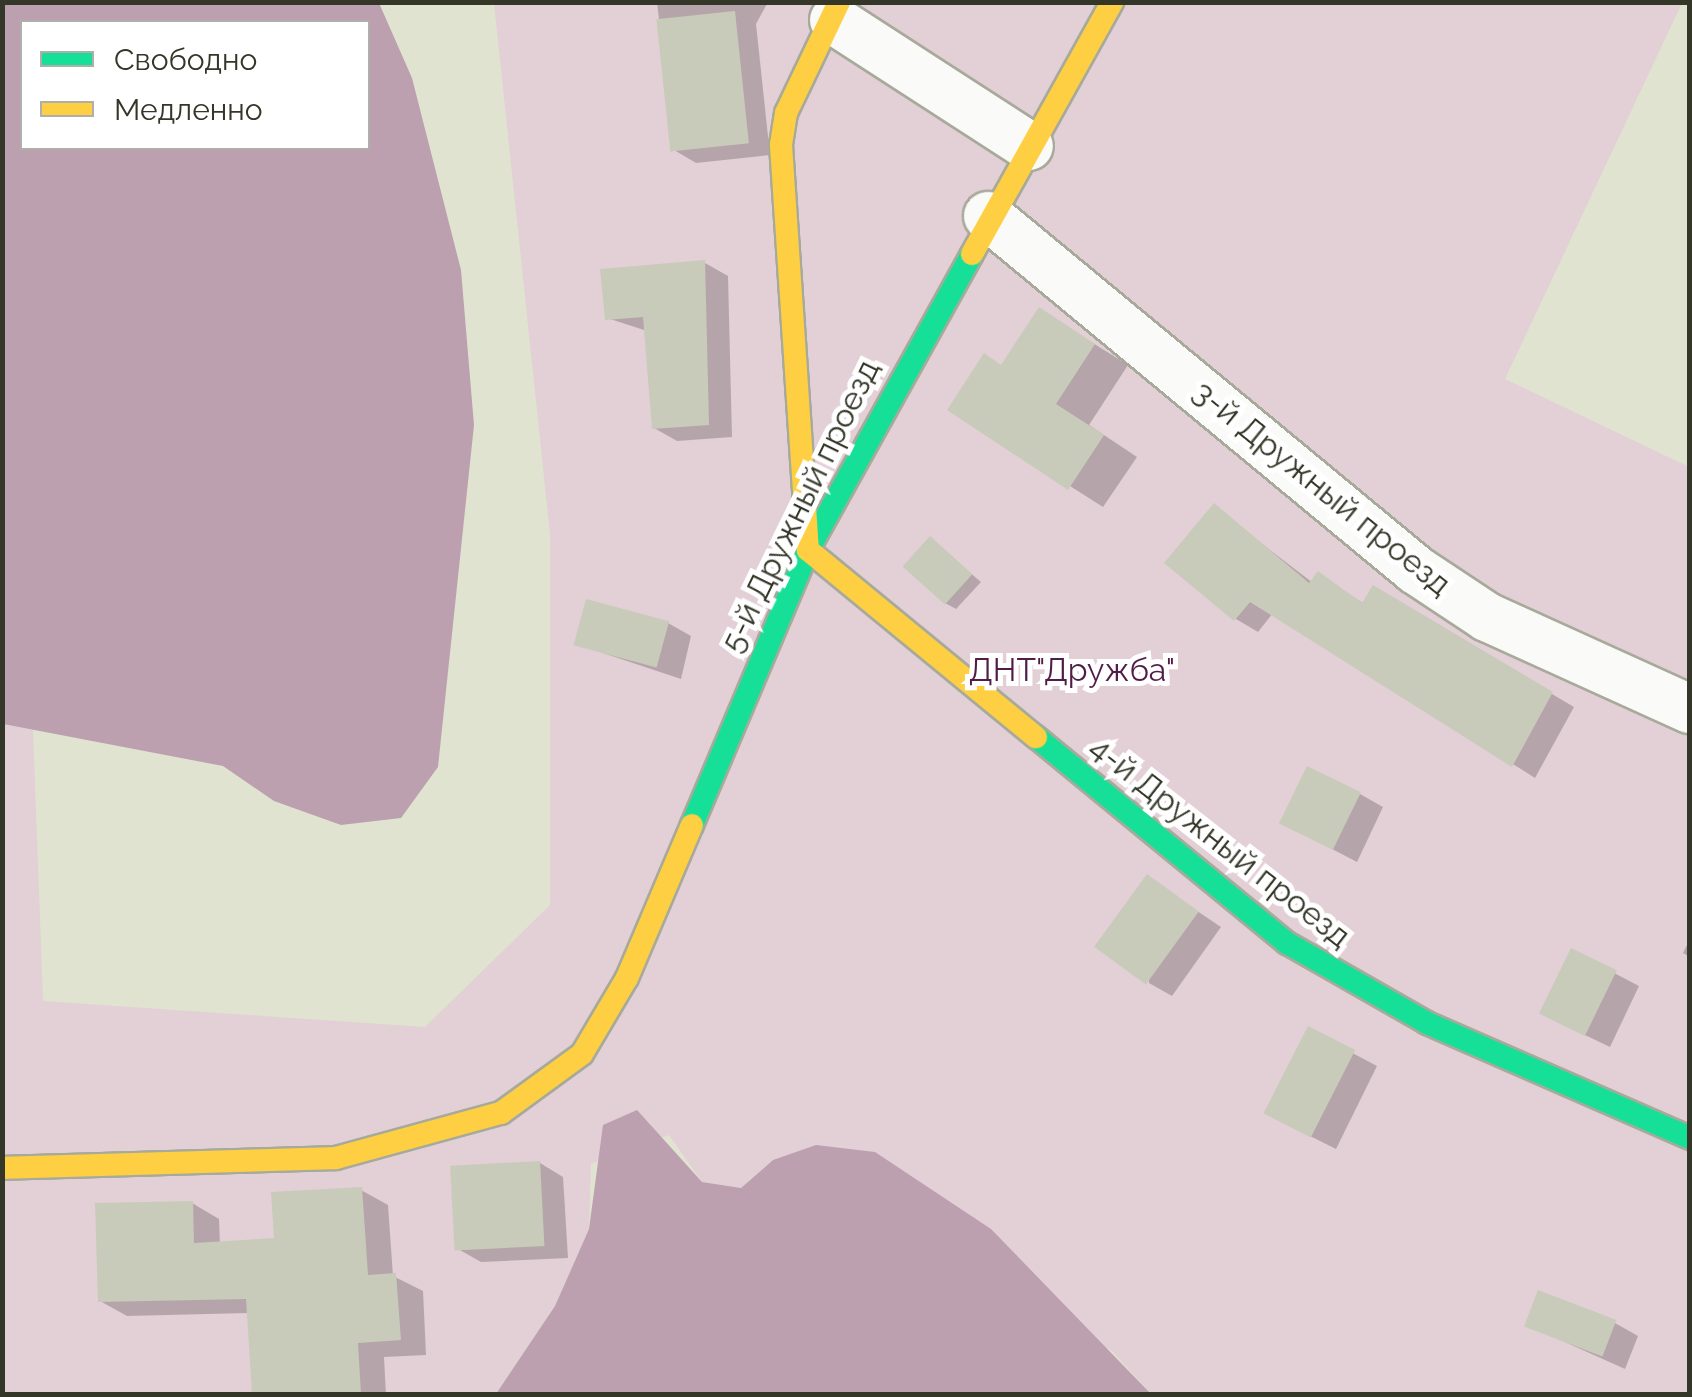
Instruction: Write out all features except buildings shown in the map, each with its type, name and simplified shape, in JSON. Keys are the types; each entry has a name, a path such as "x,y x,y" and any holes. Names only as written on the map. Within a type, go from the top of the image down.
{"street":[{"name":"5-й Дружный проезд","path":"2,1168 336,1158 395,1148 501,1113 582,1054 627,978 808,550 988,216 1112,2"},
{"path":"808,550 781,146 786,113 836,11 1029,146"},
{"name":"3-й Дружный проезд","path":"988,216 1416,570 1486,617 1690,709"},
{"name":"4-й Дружный проезд","path":"808,550 1287,943 1427,1023 1690,1138"}],"green space":[{"name":"ДНТ\"Дружба\"","path":"494,3 1682,3 1505,379 1689,467 1689,1394 1151,1394 1112,1351 773,1160 741,1188 702,1182 669,1135 591,1164 589,1229 555,1306 496,1394 3,1394 2,724 33,730 43,1001 425,1027 550,905 550,534"}],"shaded area":[{"path":"2,3 379,3 412,78 461,270 474,425 438,767 401,818 341,825 274,801 223,766 3,724"},
{"path":"637,1110 702,1182 741,1188 773,1160 816,1145 875,1152 991,1229 1151,1394 496,1394 555,1306 589,1229 603,1125"}],"traffic: fast":[{"path":"692,825 808,550 972,254"},
{"path":"1036,737 1287,943 1427,1023 1690,1138"}],"traffic: slow":[{"path":"839,2 786,113 781,145 808,550 1036,737"},
{"path":"972,254 1112,2"},
{"path":"2,1168 336,1158 501,1113 582,1054 627,978 692,825"}]}
